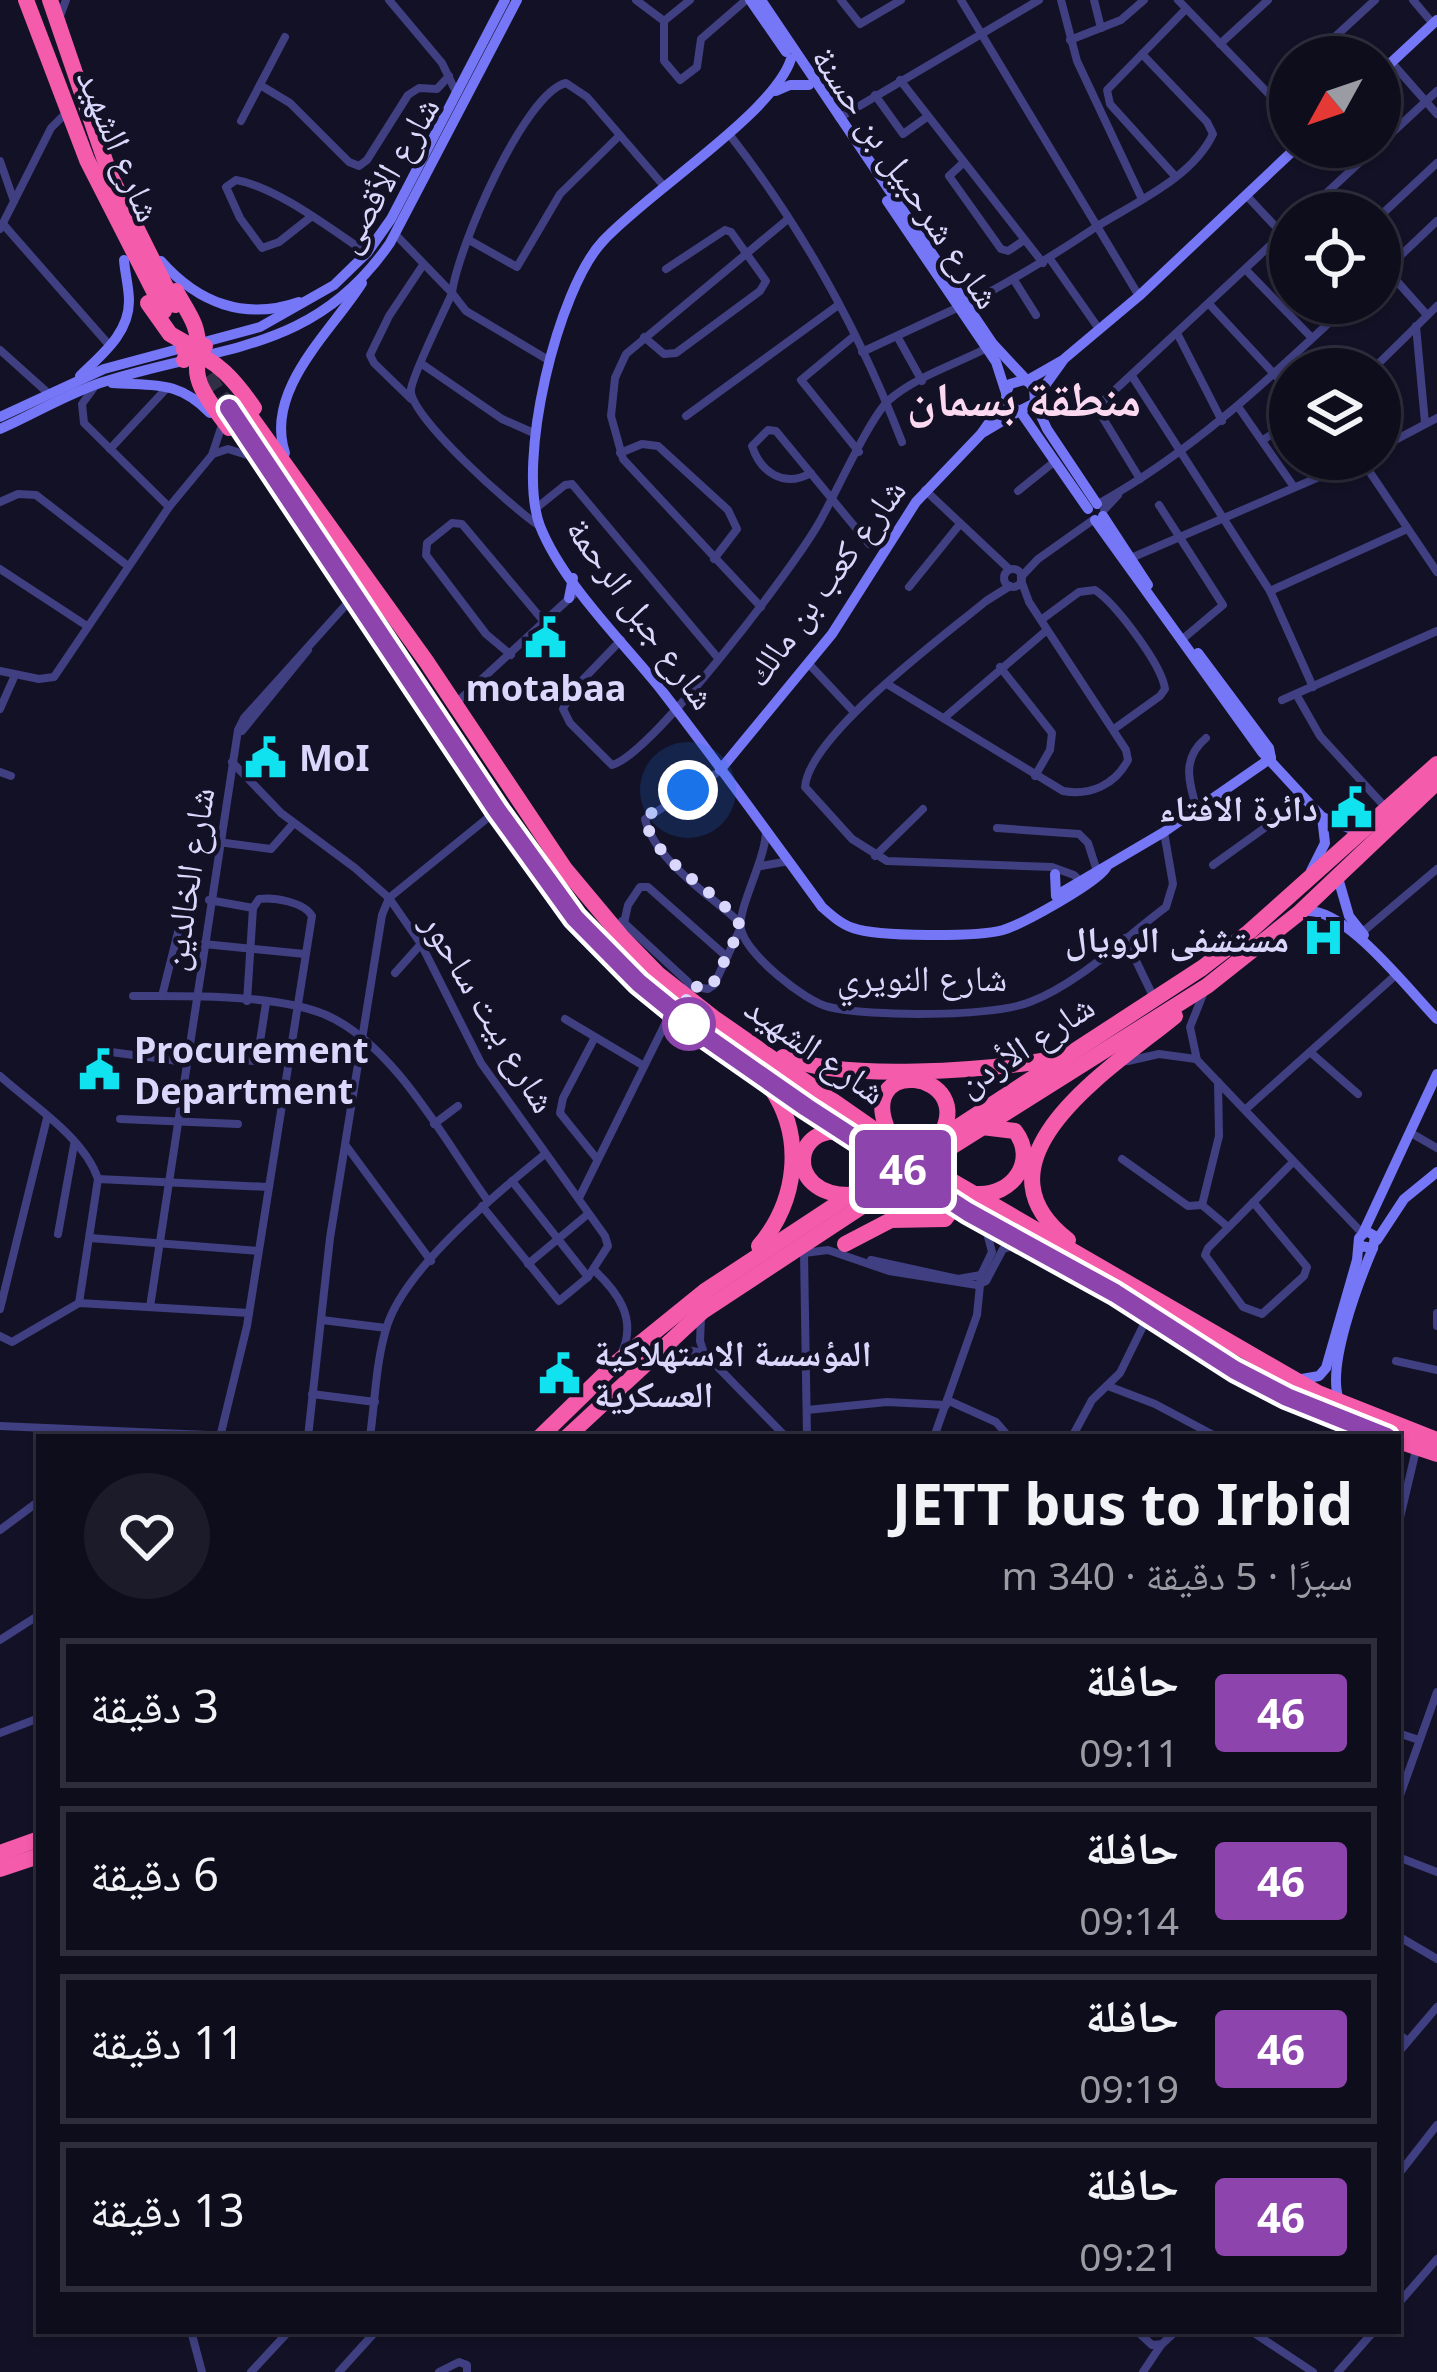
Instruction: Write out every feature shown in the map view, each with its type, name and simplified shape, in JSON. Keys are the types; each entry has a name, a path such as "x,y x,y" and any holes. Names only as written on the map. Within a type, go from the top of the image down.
{"highway":[{"name":"شارع الشهيد","path":"26,0 87,160 128,248 169,308 90,119 50,0"},
{"path":"90,119 195,325 198,382 231,410 248,454 296,526 317,542"},
{"path":"87,160 92,188 157,319 237,384 326,512 340,546"},
{"name":"شارع الشهيد","path":"231,410 497,810 587,932 965,1189 1292,1378 1437,1440"},
{"name":"شارع الشهيد","path":"231,410 340,546 455,704 555,855 617,923 645,962 748,1066 968,1212 1149,1315 1197,1348 1287,1397 1380,1434"},
{"name":"شارع الأردن","path":"933,1148 1061,1058 1156,1000 1249,932 1437,764"},
{"name":"شارع الأردن","path":"933,1148 981,1127 1202,989 1299,913 1436,783"},
{"path":"1117,1276 1051,1225 1036,1198 1031,1175 1034,1155 1049,1128 1202,989"},
{"path":"757,1046 805,1065 852,1069 984,1070 1061,1058"},
{"path":"745,1262 787,1203 792,1170 786,1114 771,1088 748,1066"},
{"path":"894,1143 884,1123 883,1098 890,1087 909,1078 927,1082 945,1102 947,1122 933,1148"},
{"path":"965,1189 984,1195 999,1191 1015,1179 1024,1159 1024,1144 1015,1130 981,1127"},
{"path":"850,1195 814,1188 803,1168 804,1154 812,1140 826,1132 840,1132 864,1143"},
{"path":"543,1434 616,1364 745,1262 850,1195 895,1175 846,1216 703,1311 570,1434"},
{"path":"842,1248 891,1220 947,1218 950,1205 941,1194"},
{"path":"1401,1442 1437,1454"},
{"path":"0,1853 36,1840"},
{"path":"0,1869 36,1857"}],"street":[{"path":"58,24 66,0"},
{"path":"389,0 437,57 456,92"},
{"name":"شارع الأقصى","path":"197,352 260,327 319,294 367,253 391,219 505,0"},
{"name":"شارع الأقصى","path":"197,352 254,345 299,326 326,309 370,269 395,234 517,0"},
{"path":"636,0 664,21"},
{"path":"664,21 690,0"},
{"path":"664,21 664,62 682,79 699,62 704,34 748,0"},
{"name":"شارع شرحبيل بن حسنة","path":"748,0 963,306 1025,381"},
{"name":"شارع شرحبيل بن حسنة","path":"760,0 963,306 1000,369 1006,396"},
{"path":"841,0 860,24 901,0"},
{"path":"961,0 1138,296"},
{"path":"839,118 1039,0"},
{"path":"1061,0 1085,81 1142,200"},
{"path":"1094,0 1101,28"},
{"path":"1070,40 1127,16 1144,0"},
{"path":"1178,0 1269,93"},
{"path":"1335,36 1375,0"},
{"path":"1401,50 1434,17 1413,0"},
{"path":"1220,44 1265,1"},
{"path":"1175,176 1107,97 1111,84 1186,9"},
{"path":"241,121 285,37"},
{"path":"862,352 1047,261 1142,200 1205,147 1213,134 1207,122 1142,54"},
{"path":"437,57 470,67"},
{"name":"شارع جبل الرحمة","path":"773,93 791,59"},
{"path":"260,85 290,103 349,162 359,166 368,160 408,94 419,88 440,88 449,76"},
{"path":"900,80 1023,241 1047,261 1099,328"},
{"path":"1401,81 1437,114"},
{"path":"411,399 411,386 502,160 550,89 566,83 575,87 663,185"},
{"name":"شارع جبل الرحمة","path":"809,85 790,85 773,93 663,185 582,267 563,310 531,474 541,527 582,591 831,915 850,928 869,932 1000,931 1164,832 1271,758"},
{"path":"1401,124 1437,91"},
{"path":"875,95 903,134 928,117"},
{"path":"68,112 51,128 1,227 110,346"},
{"path":"728,133 772,190 854,336 902,442"},
{"path":"469,240 511,267 520,265 560,194 618,137"},
{"path":"0,160 14,202"},
{"path":"1401,196 1437,163"},
{"path":"962,164 949,176 1001,249 1008,251 1023,241"},
{"path":"1271,758 1269,748 1131,558 1006,396 1014,382 1025,381 1064,359 1274,168"},
{"path":"1328,192 1353,168"},
{"path":"312,217 262,248 240,218 226,187 242,180 312,217 367,253"},
{"path":"1246,194 1269,216"},
{"path":"760,608 636,476 620,452 611,416 615,378 626,354 788,219"},
{"path":"1401,255 1437,221"},
{"path":"644,337 664,354 676,353 760,291 766,280 731,232 719,231 666,269"},
{"path":"395,234 466,311 551,362"},
{"path":"1139,479 1100,411 1101,403 1269,250"},
{"path":"75,381 121,333 129,309 124,260"},
{"path":"161,262 187,287 226,307 261,310 319,294"},
{"path":"423,266 389,316 370,355 417,411 541,527"},
{"path":"285,453 280,431 284,401 370,269"},
{"path":"1246,269 1312,338"},
{"path":"1014,280 1036,315"},
{"path":"1394,348 1434,309 1401,285"},
{"path":"1210,305 1269,368"},
{"path":"686,416 837,306"},
{"path":"1301,348 1327,324"},
{"path":"1416,326 1425,423"},
{"path":"1178,334 1222,421"},
{"path":"854,336 801,380 859,452"},
{"path":"897,336 922,381"},
{"path":"621,640 568,697 563,709 601,757 616,765 675,708 760,608 806,545 886,403 987,348"},
{"path":"0,350 48,393"},
{"path":"0,418 118,364 197,352"},
{"path":"0,429 101,383 197,352"},
{"path":"1020,411 1036,400 1064,359"},
{"path":"422,364 502,419 538,435"},
{"path":"1132,376 1270,591 1313,687"},
{"path":"1079,884 1051,871 893,862 875,856 806,787 810,768 854,712 1012,578 1123,490 1182,453 1269,378"},
{"path":"1025,381 1034,388 1047,430 1096,512 1251,738 1322,818 1349,828 1382,813 1319,736 1296,694"},
{"path":"0,670 46,680 57,674 169,507 212,455 231,410 170,386 101,383 84,400 82,419 169,507"},
{"path":"110,449 170,386"},
{"name":"شارع كعب بن مالك","path":"721,770 808,664 925,490 982,434 1006,396"},
{"path":"1238,408 1294,487"},
{"name":"شارع كعب بن مالك","path":"982,434 1020,411"},
{"path":"1401,436 1437,418"},
{"path":"811,473 794,482 781,480 754,455 752,446 773,429 811,473 869,544"},
{"path":"1263,440 1269,436"},
{"path":"620,452 642,444 658,446 728,510 737,529 714,559"},
{"path":"212,455 228,449 248,454"},
{"path":"1018,491 1057,460"},
{"path":"1131,558 1311,480"},
{"path":"1375,480 1437,572"},
{"path":"535,509 565,484 575,487 718,658"},
{"path":"887,684 1070,794 1100,788 1128,760 1114,729 1012,578 992,552 925,490"},
{"path":"0,502 18,494 36,495 128,566"},
{"path":"1159,505 1223,605 1185,637"},
{"path":"511,655 486,634 438,571 425,553 427,543 452,523 462,524 545,623"},
{"path":"909,586 960,524"},
{"path":"1270,591 1407,529"},
{"path":"0,569 87,626"},
{"path":"1041,620 1079,592 1095,590 1110,602 1161,674 1165,689 1160,696 1114,729"},
{"path":"455,704 582,591"},
{"path":"570,600 582,591"},
{"name":"شارع الخالدين","path":"150,1307 236,744 250,720 353,597"},
{"path":"944,718 1047,630"},
{"path":"1282,700 1437,632"},
{"path":"808,664 854,712"},
{"path":"1000,667 1052,734 1050,750 1035,776"},
{"path":"0,710 15,675"},
{"path":"1197,810 1188,766 1194,748 1206,738"},
{"path":"1249,773 1251,738"},
{"name":"شارع بيت ساحور","path":"232,762 292,824 355,868 388,898 421,944 481,1063 608,1240 591,1274"},
{"name":"شارع النويري","path":"721,770 645,819 647,829 670,859 741,925 761,958 813,1002 830,1007 876,1011 1014,1008 1052,991 1166,907 1172,897 1164,832"},
{"path":"0,772 11,776"},
{"path":"1213,866 1305,799"},
{"path":"875,856 923,809"},
{"path":"308,1434 361,1037 376,940 388,898 497,810"},
{"path":"1305,881 1325,843 1322,818"},
{"path":"218,842 271,848 292,824"},
{"path":"997,828 1079,834 1101,872"},
{"path":"579,1199 683,998 711,988 727,957 761,866 766,832"},
{"path":"761,866 789,861"},
{"path":"1359,934 1437,868"},
{"path":"1051,871 1053,900"},
{"path":"1338,878 1359,934"},
{"path":"617,923 640,887 648,886 727,957"},
{"path":"220,1434 249,1313 310,910 264,898 253,908 247,1001"},
{"path":"209,900 253,908"},
{"path":"1299,913 1321,910 1359,934 1437,1014"},
{"path":"162,996 178,932"},
{"path":"1125,938 1156,1000"},
{"path":"204,944 305,954"},
{"path":"394,974 421,944"},
{"path":"1246,1109 1397,974"},
{"path":"1202,989 1190,1027 1197,1060 1367,1238"},
{"path":"134,996 297,1006 326,1016 361,1037 434,1124 485,1204 559,1301 591,1274"},
{"path":"111,1052 256,1061 266,1002"},
{"path":"565,1018 644,1066"},
{"path":"594,1039 560,1113 597,1159"},
{"path":"1310,1052 1358,1094"},
{"path":"1112,1068 1160,1054 1197,1060"},
{"path":"1414,1134 1437,1074"},
{"path":"0,1076 75,1143 98,1179 79,1304"},
{"path":"1202,1205 1219,1136 1218,1081"},
{"path":"1340,1402 1329,1376 1367,1238 1437,1089"},
{"path":"434,1124 458,1106"},
{"path":"0,1309 47,1118"},
{"path":"120,1119 238,1124"},
{"path":"1414,1134 1437,1148"},
{"path":"58,1234 75,1143"},
{"path":"346,1146 430,1261"},
{"path":"370,1434 386,1328 398,1303 430,1261 485,1204 545,1154"},
{"path":"1122,1160 1189,1206 1202,1205 1228,1227"},
{"path":"1252,1202 1307,1267 1304,1276 1262,1314 1243,1307 1204,1258 1208,1248 1252,1202 1293,1162"},
{"path":"1367,1238 1437,1172"},
{"path":"98,1179 268,1187"},
{"path":"512,1181 591,1274 614,1291 628,1319 626,1342 616,1364"},
{"path":"935,1434 977,1315 992,1243 985,1227 968,1212"},
{"path":"528,1264 588,1214"},
{"path":"842,1248 846,1216"},
{"path":"90,1238 258,1251"},
{"path":"981,1280 1003,1250 1028,1244"},
{"path":"772,1265 819,1249 842,1248 872,1261 981,1280"},
{"path":"804,1253 807,1434"},
{"path":"0,1336 12,1342 79,1304 249,1313"},
{"path":"703,1311 699,1331 704,1353 783,1434"},
{"path":"1437,1312 1437,1325"},
{"path":"1074,1434 1092,1400 1120,1373 1149,1315"},
{"path":"321,1320 386,1328"},
{"path":"660,1348 704,1353"},
{"path":"1396,1361 1437,1370"},
{"path":"1292,1378 1329,1376"},
{"path":"1108,1387 1155,1404 1211,1434"},
{"path":"313,1394 375,1402"},
{"path":"807,1410 946,1402 996,1422 1006,1434"},
{"path":"0,1426 56,1434"},
{"path":"1401,1513 1416,1448"},
{"path":"0,1529 36,1503"},
{"path":"0,1640 36,1617"},
{"path":"1401,1792 1437,1692"},
{"path":"0,1733 36,1719"},
{"path":"1401,1734 1419,1740"},
{"path":"1401,1858 1437,1872"},
{"path":"1401,1938 1437,1959"},
{"path":"1401,2049 1437,2007"},
{"path":"1401,2036 1408,2041"},
{"path":"1401,2169 1437,2126"},
{"path":"1401,2301 1437,2259"},
{"path":"195,2334 202,2372"},
{"path":"251,2372 286,2334"},
{"path":"339,2372 373,2334"},
{"path":"1140,2334 1147,2343 1162,2344"},
{"path":"1143,2372 1173,2334"},
{"path":"1255,2334 1312,2372"},
{"path":"1338,2372 1371,2334"},
{"path":"1151,2360 1162,2372"},
{"path":"439,2372 459,2362 467,2366 467,2372"}],"tunnel":[{"path":"194,356 229,408"}],"bus line":[{"name":"46","path":"229,408 497,810 575,918 639,983 806,1107 968,1212 1115,1293 1235,1370 1287,1397 1380,1434"}],"place":[{"name":"motabaa","path":"546,637"},
{"name":"MoI","path":"265,757"},
{"name":"دائرة الافتاء","path":"1352,807"},
{"name":"مستشفى الرويال","path":"1323,938"},
{"name":"Procurement Department","path":"100,1070"},
{"name":"المؤسسة الاستهلاكية العسكرية","path":"560,1373"}],"district":[{"name":"منطقة بسمان","path":"1024,397"}],"route":[{"path":"688,790 650,814 645,819 647,829 670,859 741,927 711,988 690,986 686,997 689,1024"}]}
